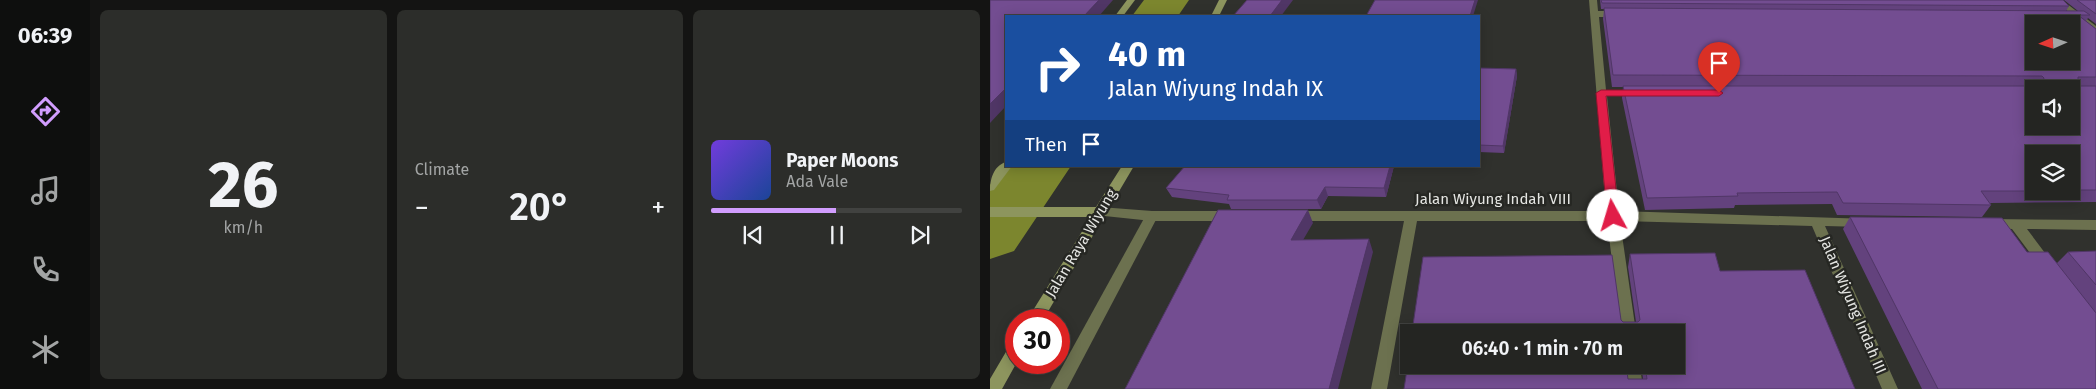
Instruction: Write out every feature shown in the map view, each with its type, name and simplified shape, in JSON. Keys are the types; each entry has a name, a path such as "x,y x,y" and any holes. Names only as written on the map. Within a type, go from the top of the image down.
{"main road":[{"path":"1119,15 1131,0"},
{"path":"1216,15 1223,0"},
{"path":"990,188 1005,167"},
{"name":"Jalan Raya Wiyung","path":"1040,309 1095,212 1127,167"},
{"path":"992,212 1095,212"},
{"path":"993,389 1005,369"}],"street":[{"path":"1593,0 1613,216 1627,324"},
{"path":"2057,0 2076,15"},
{"path":"1594,14 1624,14"},
{"path":"2080,18 2096,30"},
{"path":"1601,93 1650,93"},
{"path":"1095,212 1152,216 1243,216"},
{"path":"1380,389 1412,215"},
{"path":"1058,389 1152,216"},
{"name":"Jalan Wiyung Indah VIII","path":"1283,216 1613,216 1876,222"},
{"name":"Jalan Wiyung Indah III","path":"1817,222 1890,389"},
{"path":"1976,224 2096,225"},
{"path":"2015,224 2056,276"},
{"path":"1633,374 1635,389"}],"building":[{"path":"990,0 1099,0 1085,15 1005,15 1005,89 990,104"},
{"path":"1247,0 1282,0 1271,15 1234,15"},
{"path":"1375,0 1475,0 1470,15 1367,15"},
{"path":"1601,0 2063,0 2069,6 1602,3"},
{"path":"2077,0 2096,0 2096,14"},
{"path":"1604,8 2084,11 2090,15 2025,15 2025,70 2080,70 2080,17 2096,29 2096,77 2078,77 2078,80 2044,80 2042,76 1613,75"},
{"path":"1480,68 1516,69 1503,146 1480,145"},
{"path":"1623,86 2025,86 2025,135 2080,135 2080,86 2096,86 2096,190 2080,190 2080,145 2025,145 2025,191 1981,191 1991,205 1843,203 1837,192 1737,193 1738,196 1647,198"},
{"path":"1184,167 1390,167 1384,188 1325,187 1317,200 1227,200 1229,195 1166,188"},
{"path":"1218,210 1308,210 1291,240 1369,239 1329,389 1125,389"},
{"path":"1850,217 2002,218 2027,252 2048,252 2096,313 2096,389 1938,389"},
{"path":"2096,251 2096,285 2068,252"},
{"path":"1715,253 1720,271 1805,270 1855,389 1404,389 1406,374 1627,374 1628,379 1647,379 1646,374 1685,374 1685,324 1413,324 1423,257 1612,255 1621,320 1623,322 1638,322 1640,320 1630,254"}],"waterway":[{"path":"1156,15 1167,0"},
{"path":"990,233 1039,167"}],"route":[{"path":"1613,216 1601,93 1719,93"}]}
